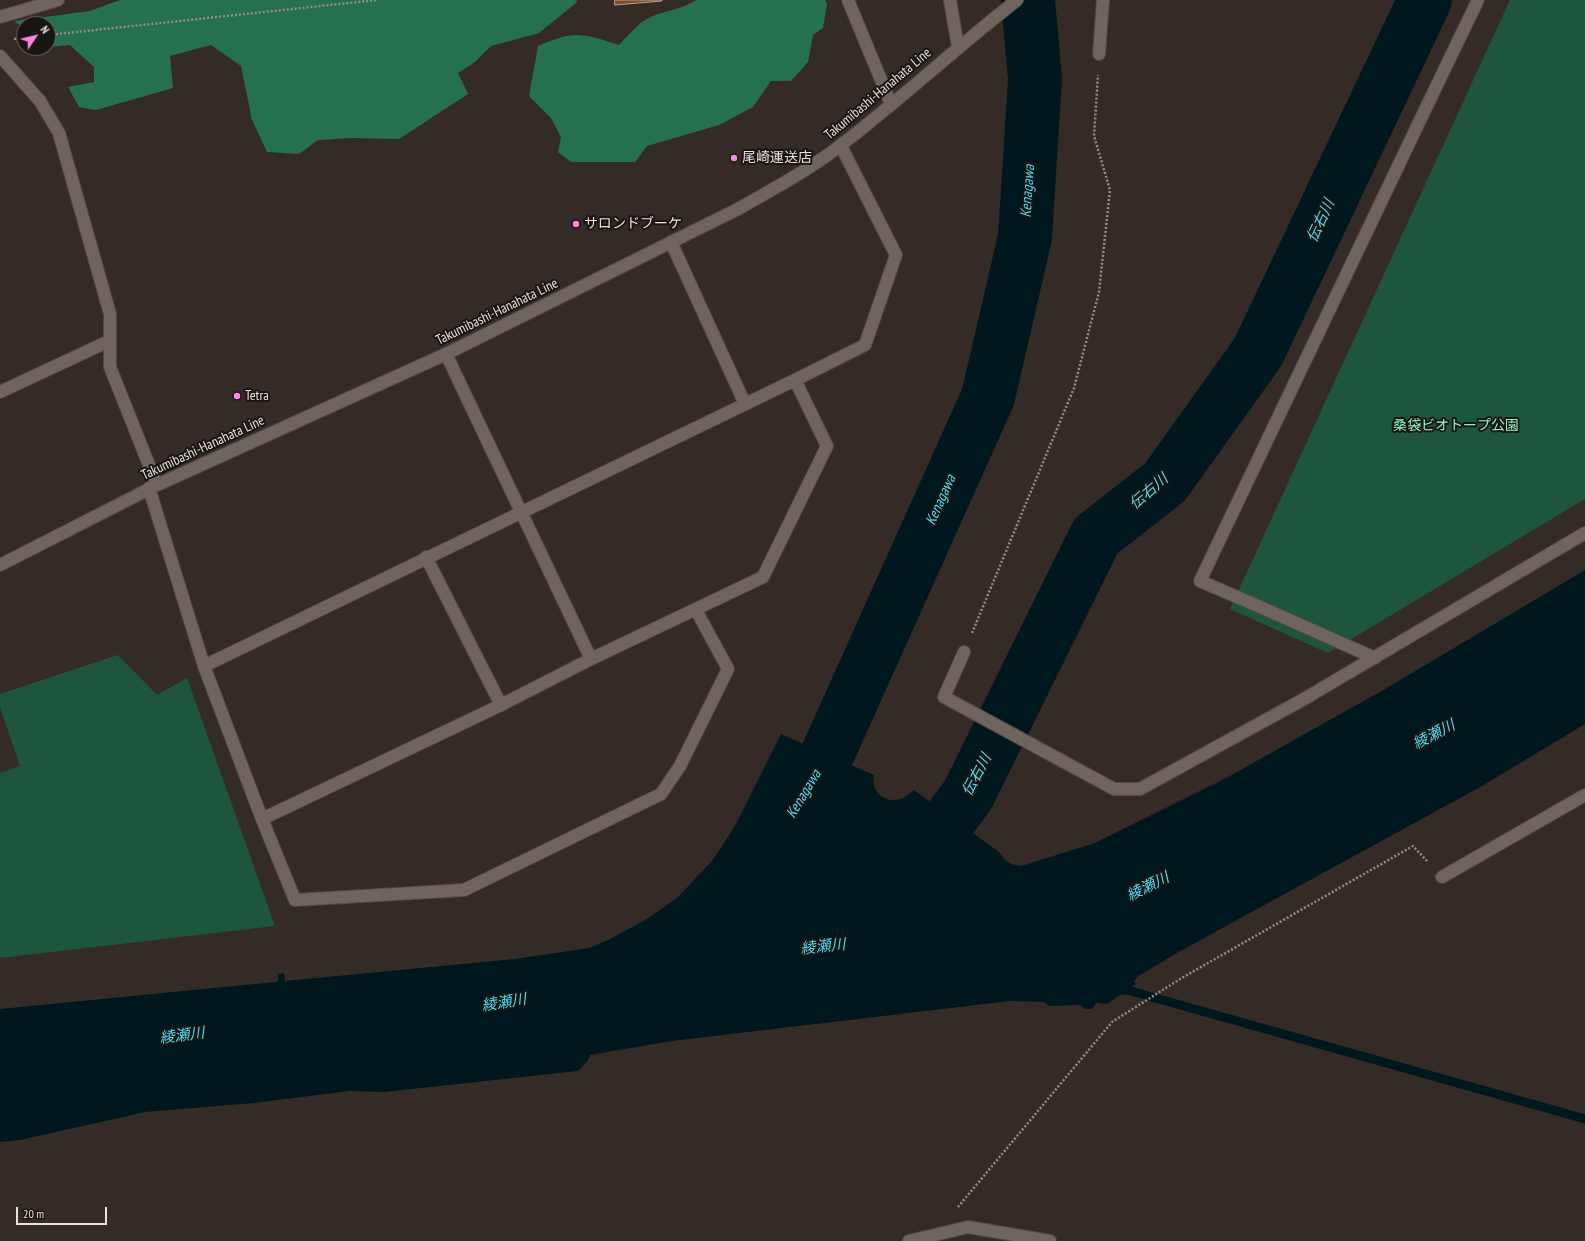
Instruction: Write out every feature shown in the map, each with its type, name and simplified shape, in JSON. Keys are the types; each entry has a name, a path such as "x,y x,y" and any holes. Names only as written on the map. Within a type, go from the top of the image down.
{"street":[{"path":"0,17 58,0"},
{"path":"848,0 891,104"},
{"path":"950,0 958,47"},
{"name":"Takumibashi-Hanahata Line","path":"0,565 153,486 446,354 738,209 783,184 841,146 974,33 1017,0"},
{"path":"1099,54 1103,0"},
{"path":"1375,658 1200,581 1478,0"},
{"path":"0,56 40,101 59,133 110,314 110,367 153,486 204,666 262,819 295,900 464,890 661,794 680,766 728,668 696,610"},
{"path":"204,666 426,557 796,380 864,345 896,255 841,146"},
{"path":"671,242 745,404"},
{"path":"0,392 109,341"},
{"path":"446,354 591,659"},
{"path":"262,819 501,705 591,659 763,577 827,446 796,380"},
{"path":"964,652 944,697 1114,789 1140,789 1304,699 1585,533"},
{"path":"426,557 501,705"},
{"path":"1442,877 1585,795"},
{"path":"909,1241 968,1227 1030,1239 1050,1241"}],"path":[{"path":"56,34 377,0"},
{"path":"964,652 1074,388 1099,292 1110,190 1094,136 1099,54"},
{"path":"934,1236 1112,1022 1180,979 1413,846 1442,877"}],"green space":[{"path":"120,0 577,0 576,3 539,33 491,46 475,62 458,73 468,94 399,139 351,138 318,140 299,154 267,152 252,120 241,66 211,45 170,56 173,88 96,110 79,107 68,87 94,82 94,67 70,45 56,46 56,16 52,16 90,11"},
{"path":"696,0 825,0 827,4 823,28 813,35 808,62 791,81 771,81 753,107 719,125 647,146 635,162 571,162 558,152 561,137 551,118 529,96 538,46 570,35 596,38 619,45 635,28 647,19 690,4"},
{"name":"桑袋ビオトープ公園","path":"1510,0 1585,0 1585,499 1328,653 1230,609"},
{"path":"118,655 157,695 187,678 275,926 0,958 0,773 20,766 0,707 0,694"}],"water":[{"name":"綾瀬川","path":"1585,570 1585,724 1482,786 1175,954 1137,977 1134,982 1136,984 1107,1004 1096,1003 1092,1009 1086,1009 1080,1005 1050,1006 1043,1002 1010,1001 672,1041 590,1055 587,1062 578,1071 384,1092 350,1091 254,1103 145,1112 20,1140 0,1142 0,1009 275,982 278,981 278,974 284,973 285,981 515,959 589,948 608,940 647,919 677,898 712,861 735,826 781,734 874,775 877,791 884,798 889,800 901,799 906,797 914,790 999,852 1008,862 1021,866 1095,843 1228,777 1385,689"}],"building":[{"path":"615,0 662,0 662,1 615,5"}],"waterway":[{"name":"Kenagawa","path":"789,820 827,755 988,397 1025,237 1035,79 1028,0"},
{"name":"伝右川","path":"906,878 968,795 1096,536 1165,482 1258,352 1425,0"},
{"path":"1116,990 1127,990 1585,1119"}],"place":[{"name":"尾崎運送店","path":"734,158"},
{"name":"サロンドブーケ","path":"576,224"},
{"name":"Tetra","path":"237,396"}]}
